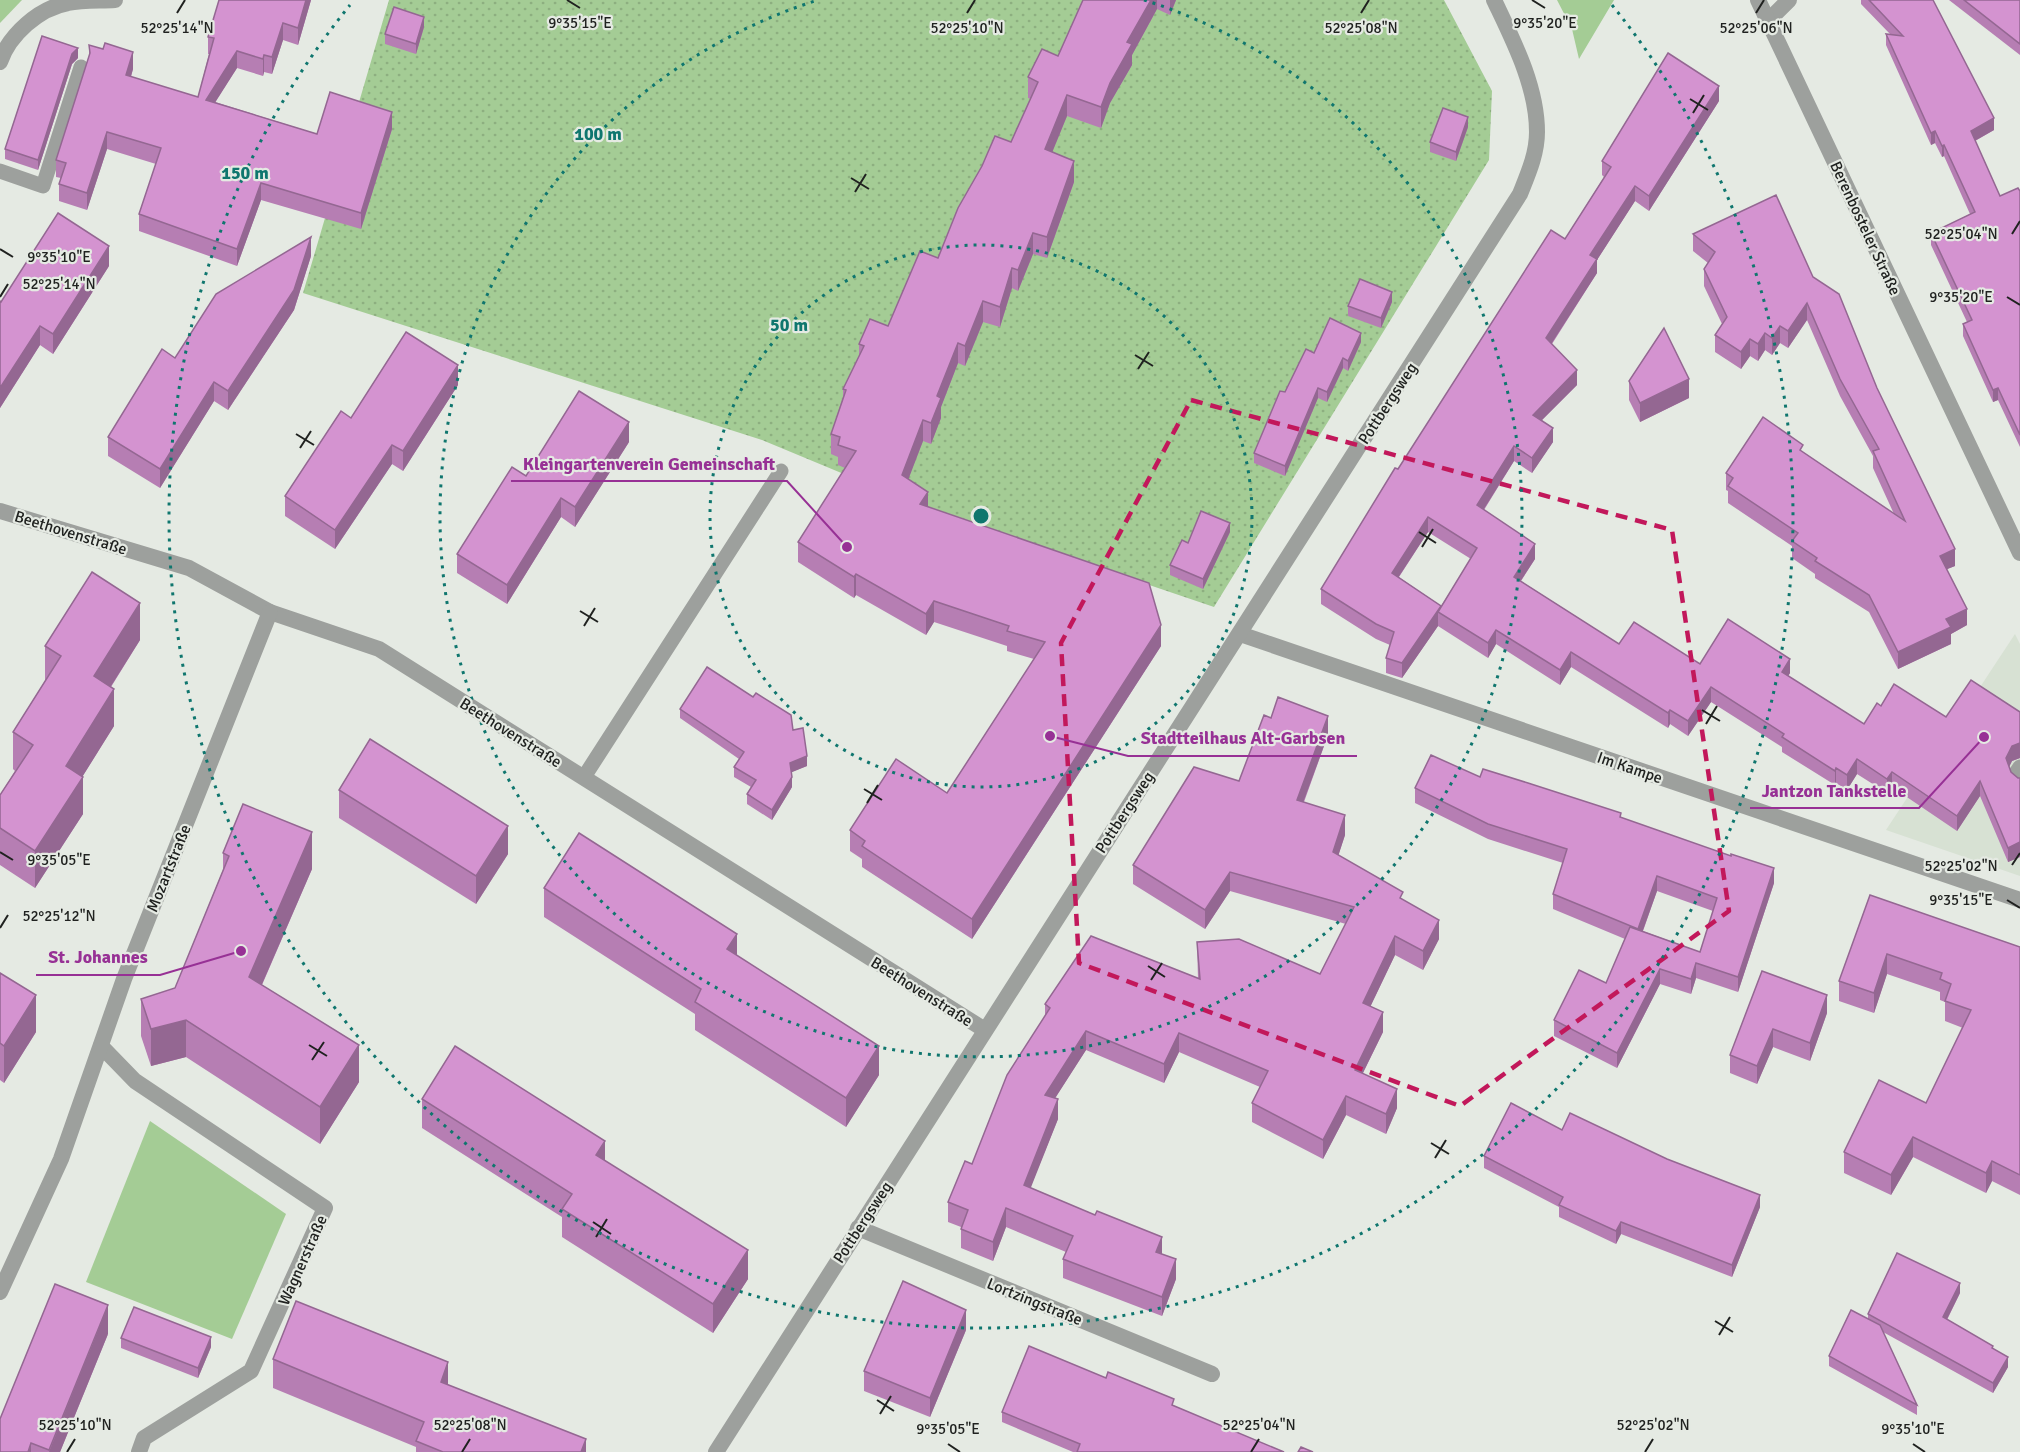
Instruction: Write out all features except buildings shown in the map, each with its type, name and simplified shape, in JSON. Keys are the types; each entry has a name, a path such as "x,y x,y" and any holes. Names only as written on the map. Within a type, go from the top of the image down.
{"street":[{"path":"0,62 14,36 48,10 67,3 115,0"},
{"name":"Pottbergsweg","path":"716,1452 1520,194 1533,162 1537,131 1529,81 1494,0"},
{"name":"Berenbosteler Straße","path":"1758,0 2020,553"},
{"path":"1768,21 1789,0"},
{"name":"Beethovenstraße","path":"0,511 189,568 270,612 379,649 985,1030"},
{"name":"Mozartstraße","path":"0,1292 61,1159 124,979 270,612"},
{"name":"Im Kampe","path":"1240,634 2020,900"},
{"name":"Wagnerstraße","path":"101,1046 135,1081 325,1208 251,1371 144,1438 139,1452"},
{"name":"Lortzingstraße","path":"858,1228 1212,1374"}],"lane":[{"path":"0,171 43,186 81,67"},
{"path":"584,777 781,471"},
{"path":"2020,767 2016,773 2020,783"}],"highlighted area":[{"path":"1191,400 1672,530 1729,911 1460,1106 1079,963 1061,643"}],"shaded area":[{"path":"2015,634 2020,644 2020,876 1886,830"}],"green space":[{"path":"0,0 22,0 0,23"},
{"path":"389,0 1444,0 1492,91 1489,160 1214,607 940,514 762,440 303,293"},
{"path":"1557,0 1614,0 1579,59 1572,29"},
{"path":"150,1121 286,1214 232,1339 86,1282"}],"place":[{"name":"Kleingartenverein Gemeinschaft","path":"847,547"},
{"name":"Stadtteilhaus Alt-Garbsen","path":"1050,736"},
{"name":"Jantzon Tankstelle","path":"1984,737"},
{"name":"St. Johannes","path":"241,951"}]}
